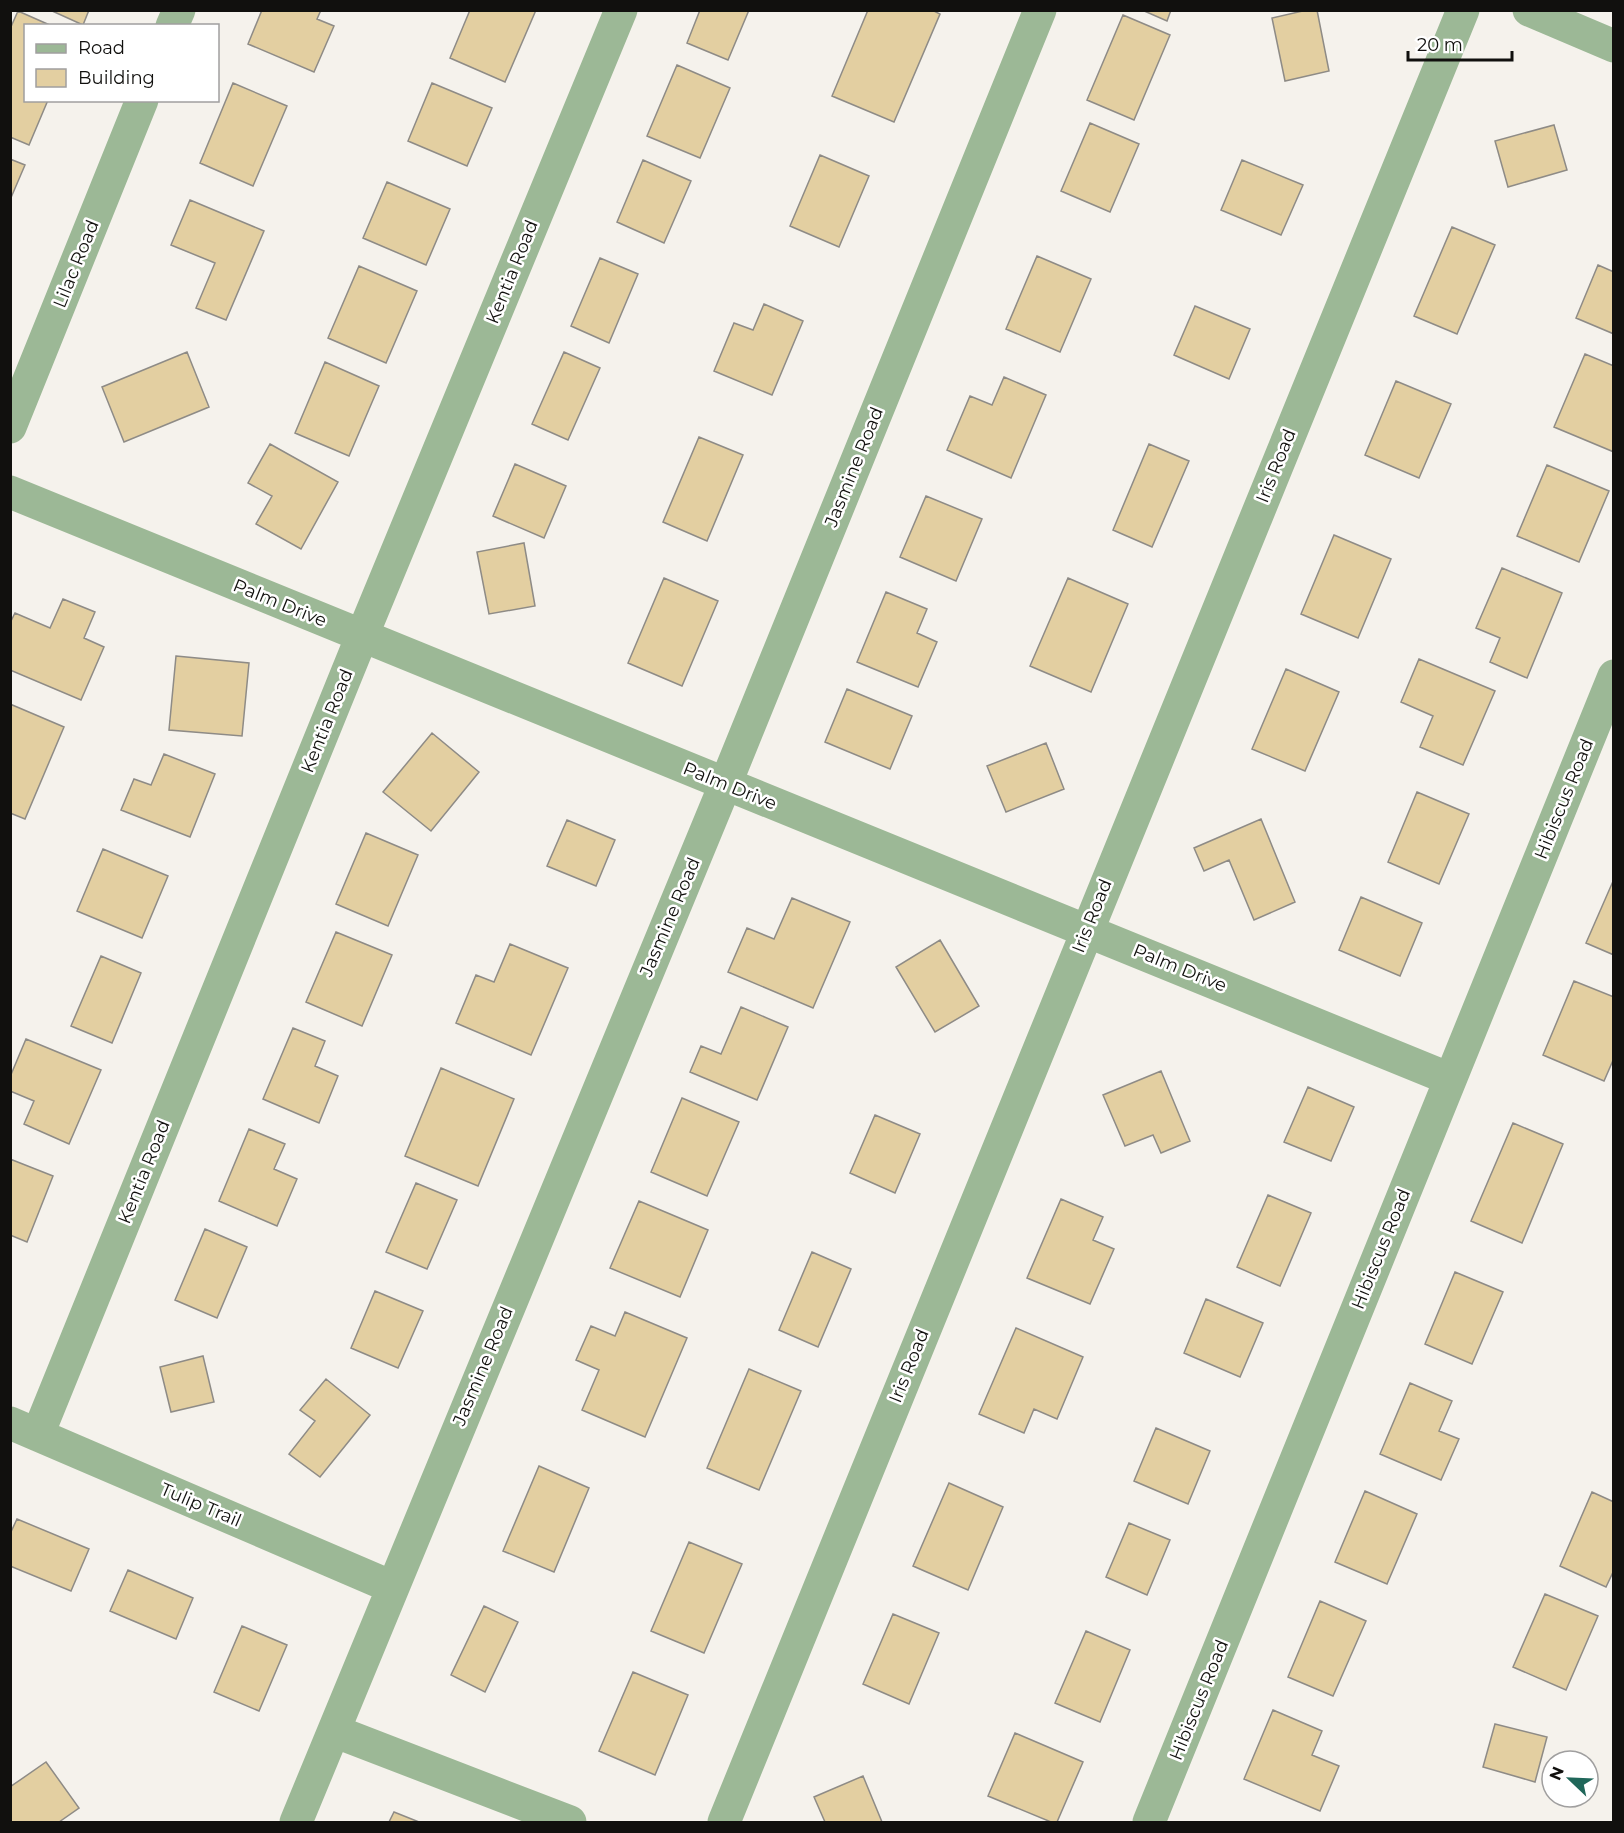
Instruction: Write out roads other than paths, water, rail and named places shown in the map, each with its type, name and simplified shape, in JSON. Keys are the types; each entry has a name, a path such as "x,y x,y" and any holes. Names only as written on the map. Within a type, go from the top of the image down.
{"street":[{"name":"Kentia Road","path":"24,1429 362,636 621,10"},
{"name":"Jasmine Road","path":"296,1822 725,785 1040,10"},
{"name":"Iris Road","path":"724,1822 1463,10"},
{"path":"1529,10 1614,46"},
{"name":"Lilac Road","path":"10,428 141,102"},
{"name":"Palm Drive","path":"10,492 1450,1079"},
{"name":"Hibiscus Road","path":"1149,1822 1614,676"},
{"name":"Tulip Trail","path":"24,1429 392,1587"},
{"path":"334,1731 570,1822"}]}
